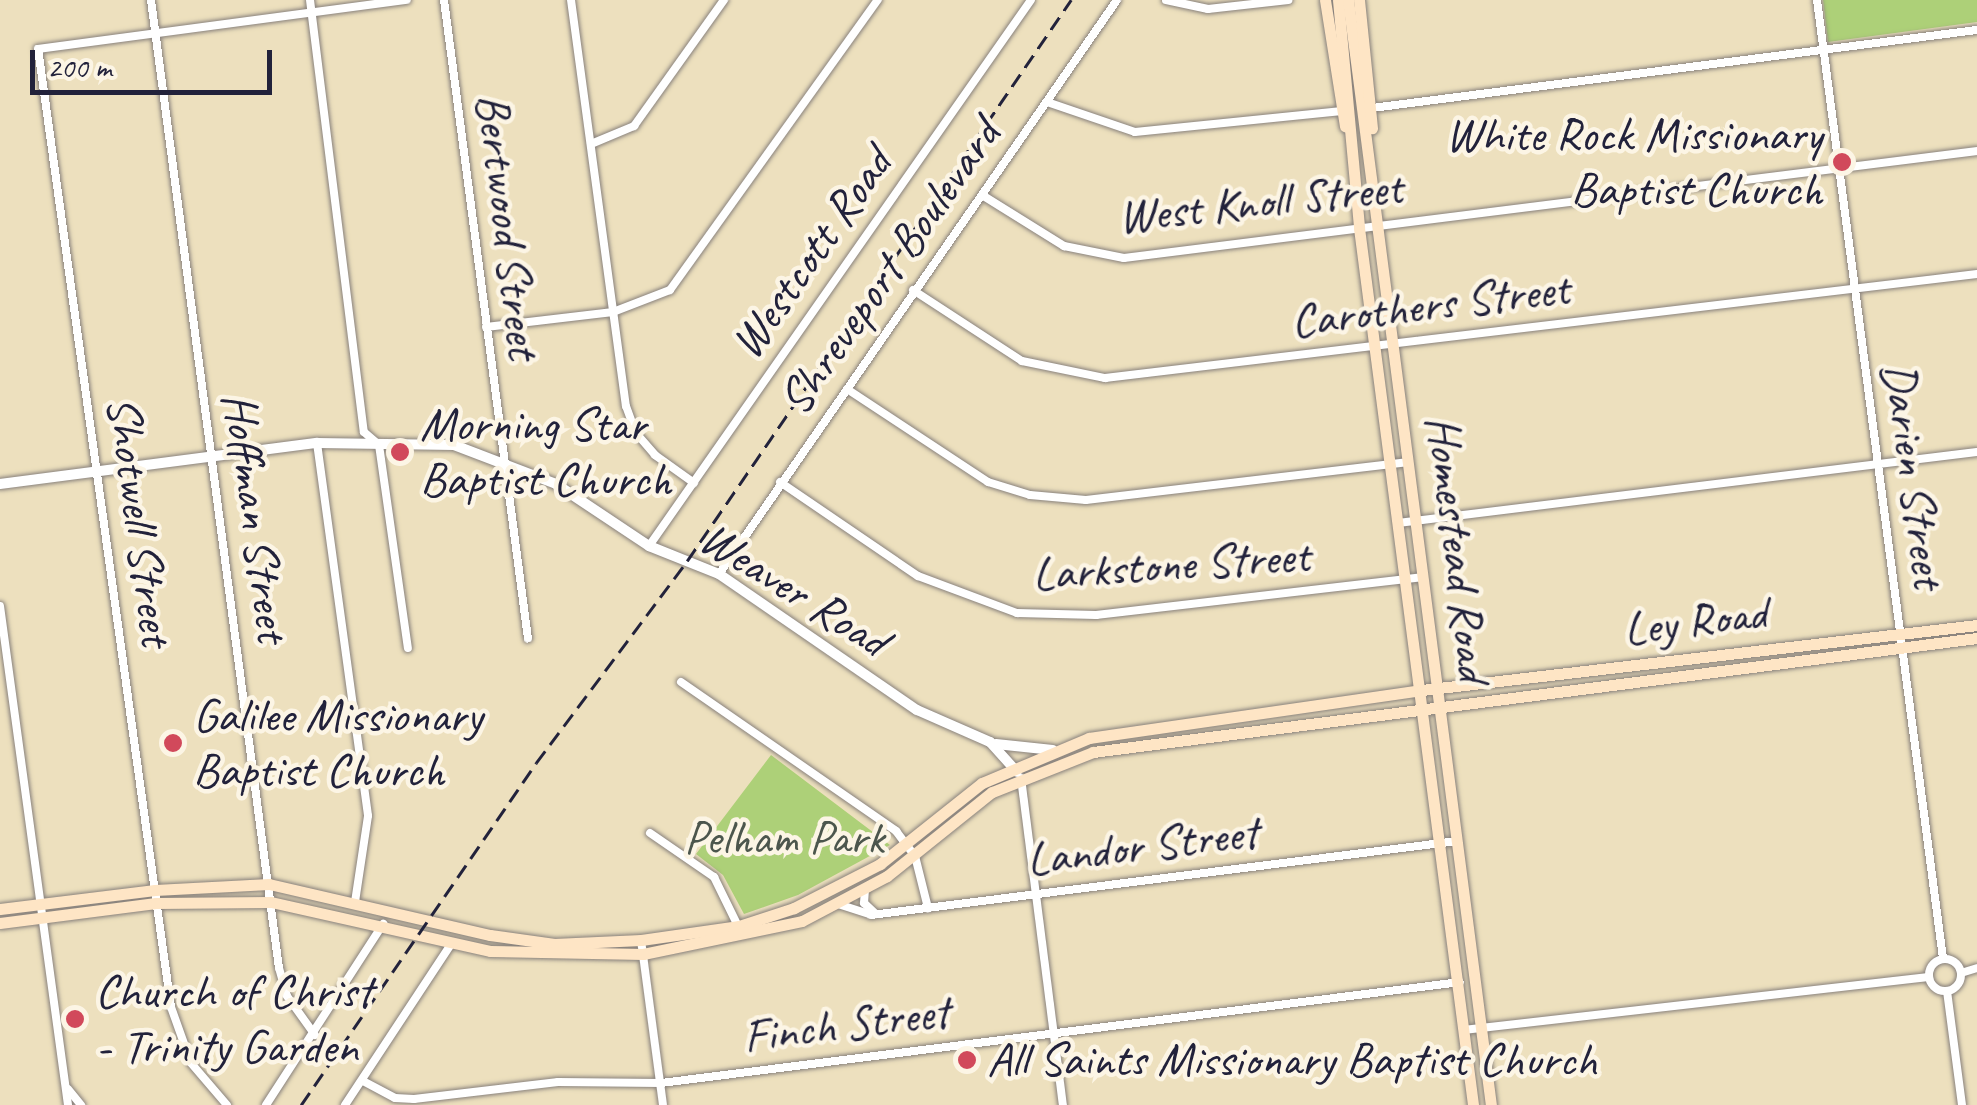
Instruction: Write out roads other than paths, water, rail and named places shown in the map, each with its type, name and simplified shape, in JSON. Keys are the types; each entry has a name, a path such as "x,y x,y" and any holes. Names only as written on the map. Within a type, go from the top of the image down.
{"main road":[{"path":"1325,0 1355,169"},
{"name":"Homestead Road","path":"1338,0 1359,228 1443,843 1473,1105"},
{"name":"Homestead Road","path":"1348,0 1491,1105"},
{"path":"1359,0 1372,108 1372,168"},
{"name":"Ley Road","path":"1901,641 1977,625"},
{"name":"Ley Road","path":"1424,706 1699,672 1785,655 1901,641 1977,638"},
{"name":"Ley Road","path":"1422,690 1698,658 1785,655"},
{"path":"1698,658 1699,672"},
{"path":"1606,669 1606,684"},
{"path":"0,924 156,896 271,902 383,924 452,943 554,957 741,932 838,904 865,889 915,856 1018,773 1053,750 1202,718 1422,690"},
{"path":"741,932 846,884 982,784 1093,752 1203,733 1424,706"},
{"path":"1202,718 1203,733"},
{"path":"0,909 268,884 506,938 642,947"}],"street":[{"name":"Hoffman Street","path":"150,0 268,884 287,996 316,1034"},
{"path":"310,0 364,432 378,445 408,648"},
{"path":"155,34 407,0"},
{"name":"Bertwood Street","path":"444,0 528,639"},
{"path":"572,0 613,312 636,433 694,483"},
{"path":"591,144 634,126 724,0"},
{"path":"486,326 613,312 670,290 692,268 878,0"},
{"name":"Westcott Road","path":"649,546 1031,0"},
{"name":"Shreveport Boulevard","path":"719,574 1116,0"},
{"path":"1166,0 1208,9 1288,0"},
{"name":"Darien Street","path":"1818,0 1943,959"},
{"path":"1372,108 1977,30"},
{"name":"Shotwell Street","path":"155,34 38,49 176,1029 191,1063 227,1105"},
{"path":"1047,102 1135,132 1342,110"},
{"name":"West Knoll Street","path":"982,195 1064,246 1124,258 1977,151"},
{"name":"Carothers Street","path":"914,290 1022,361 1068,374 1134,377 1977,274"},
{"path":"847,389 988,482 1030,495 1086,500 1409,462"},
{"name":"Weaver Road","path":"0,484 317,442 372,439 454,445 503,460 556,484 649,546 719,574 917,710 990,742 1018,773"},
{"path":"317,442 368,816 355,902"},
{"path":"1398,523 1977,452"},
{"name":"Larkstone Street","path":"780,482 918,576 1017,613 1096,615 1424,577"},
{"path":"0,606 68,1105"},
{"path":"681,682 906,843 915,856 928,908"},
{"path":"990,742 1018,751 1053,750"},
{"path":"1018,773 1038,894 1063,1105"},
{"path":"650,832 714,877 741,932"},
{"name":"Landor Street","path":"838,904 862,916 1458,841"},
{"path":"865,889 864,903 876,914"},
{"path":"266,1105 316,1034 383,924"},
{"path":"346,1105 452,943"},
{"path":"642,947 664,1105"},
{"path":"1929,977 1943,959 1961,973"},
{"path":"1947,991 1961,973 1977,968"},
{"path":"1463,1030 1929,977 1947,991 1962,1105"},
{"name":"Finch Street","path":"363,1081 395,1098 414,1099 558,1082 661,1083 1460,982"},
{"path":"66,1085 80,1105"}],"railway":[{"path":"301,1105 536,763 687,561 1071,0"}],"place":[{"name":"White Rock Missionary Baptist Church","path":"1842,162"},
{"name":"Morning Star Baptist Church","path":"400,452"},
{"name":"Galilee Missionary Baptist Church","path":"173,743"},
{"name":"Church of Christ - Trinity Garden","path":"75,1019"},
{"name":"All Saints Missionary Baptist Church","path":"967,1060"}],"park label":[{"name":"Pelham Park","path":"784,838"}]}
